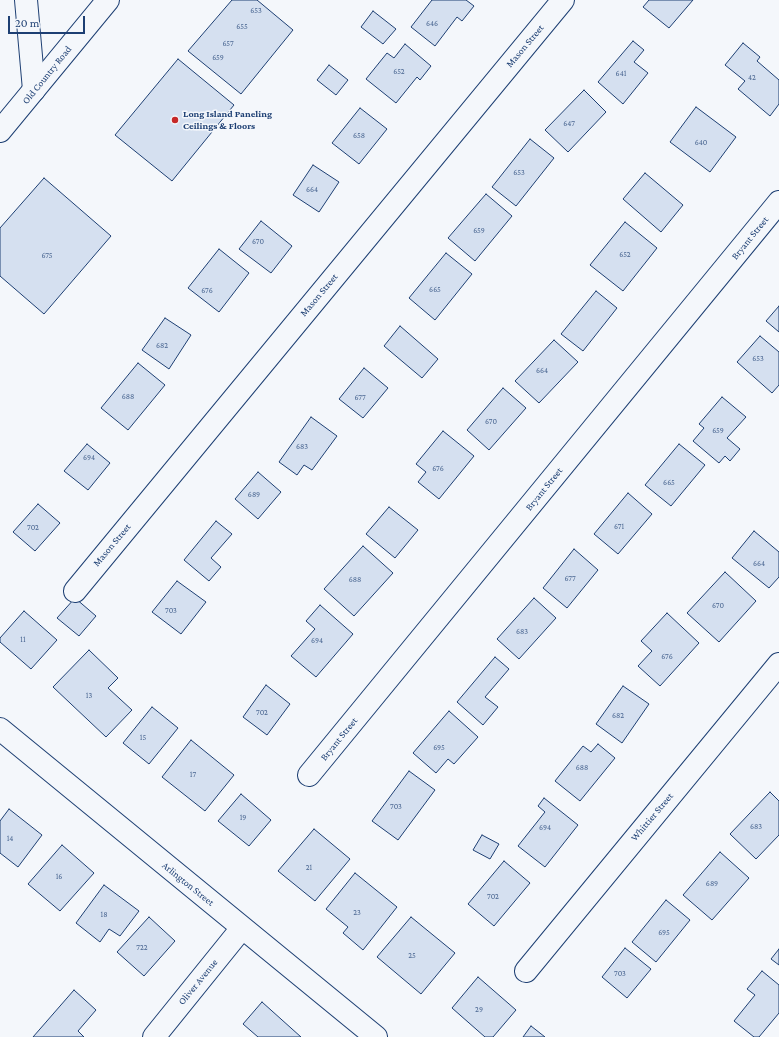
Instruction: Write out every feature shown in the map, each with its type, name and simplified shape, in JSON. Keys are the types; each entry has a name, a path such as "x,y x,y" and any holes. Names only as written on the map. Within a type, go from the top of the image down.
{"street":[{"path":"26,0 34,90"},
{"name":"Old Country Road","path":"0,131 108,0"},
{"name":"Mason Street","path":"75,590 563,0"},
{"name":"Bryant Street","path":"309,775 779,202"},
{"name":"Whittier Street","path":"526,971 779,664"},
{"name":"Arlington Street","path":"0,729 376,1037"},
{"name":"Oliver Avenue","path":"154,1037 242,928"}],"building":[{"path":"232,0 257,0 293,30 241,94 188,51"},
{"path":"432,0 466,0 474,6 462,21 457,17 435,46 411,27"},
{"path":"649,0 693,0 669,28 643,7"},
{"path":"373,11 396,29 383,44 361,27"},
{"path":"633,41 644,50 634,62 648,73 623,104 598,82"},
{"path":"743,43 760,57 757,61 779,80 779,104 770,116 738,89 745,81 725,65"},
{"path":"405,44 431,66 420,80 417,77 396,103 366,79 387,53 394,58"},
{"name":"Long Island Paneling Ceilings & Floors","path":"178,59 234,105 172,181 115,135"},
{"path":"329,65 348,80 336,95 317,80"},
{"path":"584,90 606,112 568,152 545,130"},
{"path":"696,107 736,137 710,172 670,142"},
{"path":"360,108 387,129 359,164 332,143"},
{"path":"530,139 554,158 516,206 492,187"},
{"path":"313,165 339,182 319,212 293,195"},
{"path":"645,173 683,205 661,232 623,199"},
{"path":"44,178 111,236 44,314 0,276 0,228"},
{"path":"486,194 512,216 475,261 448,238"},
{"path":"261,221 292,246 271,273 239,249"},
{"path":"625,222 657,248 623,291 590,265"},
{"path":"219,249 249,273 219,312 188,288"},
{"path":"446,253 472,274 435,320 409,298"},
{"path":"596,291 617,308 583,351 561,334"},
{"path":"779,306 779,332 766,321"},
{"path":"165,318 191,335 169,369 142,350"},
{"path":"400,326 438,359 422,378 384,346"},
{"path":"760,336 779,352 779,385 772,393 737,362"},
{"path":"554,340 578,362 539,403 515,381"},
{"path":"138,363 165,385 128,430 101,408"},
{"path":"364,368 388,388 363,418 339,399"},
{"path":"503,388 526,408 489,450 467,430"},
{"path":"722,397 746,417 727,438 740,449 730,461 725,456 719,463 693,441 704,428 699,424"},
{"path":"311,417 337,436 312,470 304,465 297,475 279,462"},
{"path":"443,431 474,456 439,499 418,482 426,472 416,464"},
{"path":"87,444 110,463 88,490 64,471"},
{"path":"679,444 705,465 671,506 645,485"},
{"path":"258,472 281,492 258,519 235,499"},
{"path":"628,493 652,514 618,554 594,534"},
{"path":"38,504 60,523 35,551 13,532"},
{"path":"389,507 418,530 395,558 366,534"},
{"path":"216,521 232,534 211,558 221,567 209,581 184,560"},
{"path":"754,531 779,552 779,577 769,588 732,558"},
{"path":"363,546 393,573 354,616 324,589"},
{"path":"574,549 598,570 567,608 543,588"},
{"path":"725,572 756,601 719,642 687,613"},
{"path":"177,581 206,602 181,634 152,612"},
{"path":"75,598 96,616 79,636 57,618"},
{"path":"534,598 556,618 519,659 497,639"},
{"path":"320,605 353,634 316,677 291,656 315,629 306,621"},
{"path":"24,611 57,640 31,669 0,642 0,638"},
{"path":"667,613 699,643 660,686 638,666 652,651 641,641"},
{"path":"89,650 118,678 108,688 132,710 106,737 53,687"},
{"path":"495,657 509,669 485,697 498,707 483,725 457,702"},
{"path":"266,685 290,704 267,735 243,717"},
{"path":"623,686 649,704 622,743 596,724"},
{"path":"152,707 178,728 149,764 123,743"},
{"path":"449,711 478,737 454,764 448,759 436,773 413,753"},
{"path":"191,740 234,775 205,811 162,777"},
{"path":"598,744 615,758 580,801 555,781 583,746 591,752"},
{"path":"409,771 435,790 398,840 372,821"},
{"path":"770,792 779,801 779,835 756,859 730,834"},
{"path":"241,794 271,820 249,846 218,821"},
{"path":"544,798 578,825 545,867 518,846 545,812 538,806"},
{"path":"9,809 42,835 18,867 0,853 0,821"},
{"path":"314,829 350,859 315,901 278,871"},
{"path":"482,835 499,844 490,859 473,850"},
{"path":"62,845 94,873 60,911 28,884"},
{"path":"720,852 749,878 712,920 683,895"},
{"path":"504,861 530,883 494,926 468,904"},
{"path":"355,873 397,907 363,950 343,933 348,927 326,909"},
{"path":"104,885 139,911 120,936 109,929 100,942 76,923"},
{"path":"666,900 690,920 656,962 632,942"},
{"path":"149,917 175,941 144,976 117,952"},
{"path":"411,917 455,953 421,994 377,957"},
{"path":"625,948 651,969 627,998 602,977"},
{"path":"779,949 779,965 771,959"},
{"path":"762,971 779,985 779,1013 759,1037 754,1037 734,1021 755,995 747,989"},
{"path":"478,977 516,1010 493,1037 485,1037 452,1008"},
{"path":"74,990 96,1010 78,1031 84,1037 33,1037"},
{"path":"262,1002 301,1037 258,1037 243,1024"},
{"path":"531,1026 545,1037 523,1037"}],"place":[{"name":"Long Island Paneling Ceilings & Floors","path":"175,120"}]}
